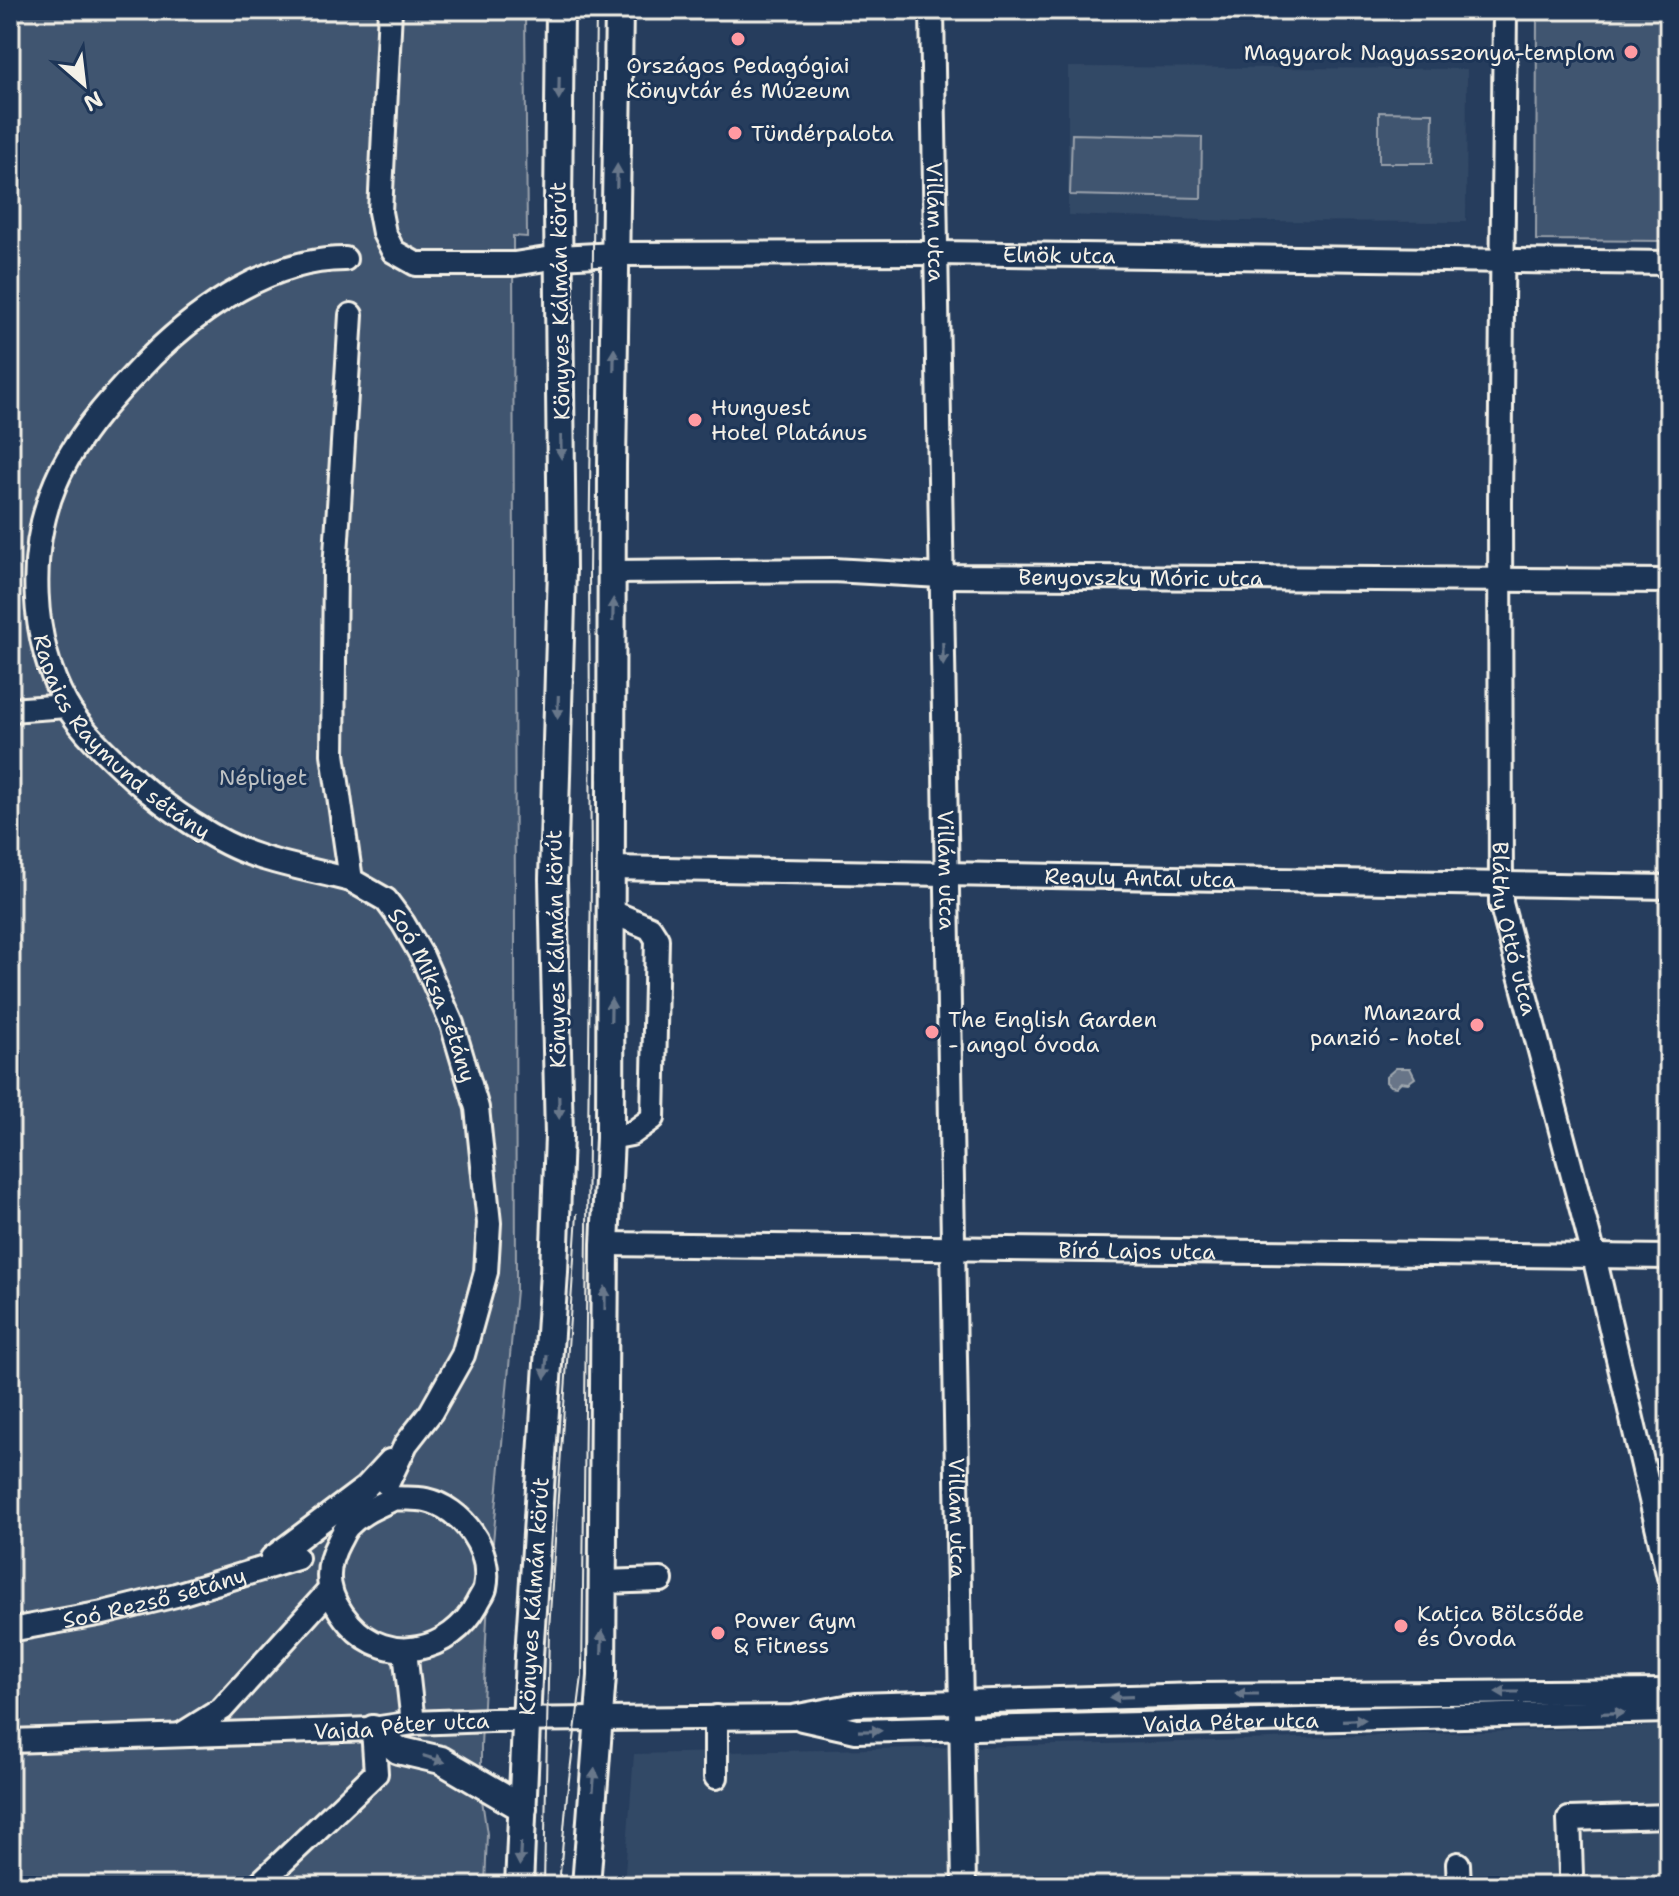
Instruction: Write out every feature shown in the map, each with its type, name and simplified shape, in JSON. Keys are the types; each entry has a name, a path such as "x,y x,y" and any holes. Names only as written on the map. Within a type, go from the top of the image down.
{"main road":[{"name":"Könyves Kálmán körút","path":"519,1886 559,1136 553,879 562,569 560,10"},
{"path":"586,1886 599,1720 603,1582 605,1244 610,1138 619,10"},
{"path":"373,1729 398,1750 441,1760 523,1808"}],"street":[{"name":"Elnök utca","path":"390,10 380,212 384,233 393,251 416,264 514,264 559,257 616,254 937,253 1669,263"},
{"name":"Villám utca","path":"932,10 964,1886"},
{"name":"Bláthy Ottó utca","path":"1505,10 1501,903 1594,1256 1669,1577"},
{"name":"Rapaics Raymund sétány","path":"345,259 327,259 269,273 227,298 169,340 120,389 79,443 57,481 46,513 35,567 45,645 53,676 67,706 108,756 192,824 255,856 351,880"},
{"path":"351,315 335,570 333,739 351,880"},
{"name":"Benyovszky Móric utca","path":"613,572 833,570 941,576 1669,581"},
{"path":"10,710 67,706"},
{"name":"Reguly Antal utca","path":"610,868 1669,887"},
{"name":"Soó Miksa sétány","path":"351,880 386,900 422,956 452,1024 477,1108 487,1182 489,1223 486,1272 463,1355 431,1412 406,1444 387,1484"},
{"path":"610,1138 631,1134 653,1118 657,939 650,928 612,912"},
{"name":"Bíró Lajos utca","path":"605,1244 1669,1257"},
{"path":"255,1570 365,1488 406,1444"},
{"path":"395,1498 426,1500 448,1509 472,1531 485,1561 485,1589 469,1618 451,1635 429,1646 405,1651 380,1646 359,1634 329,1591 329,1560 346,1527 368,1511 395,1498"},
{"name":"Soó Rezső sétány","path":"10,1630 132,1606 297,1558"},
{"path":"603,1582 661,1580"},
{"path":"181,1735 222,1709 329,1591"},
{"path":"405,1651 413,1723"},
{"name":"Vajda Péter utca","path":"10,1741 373,1729 413,1723 793,1717 856,1705 1199,1695 1669,1691"},
{"name":"Vajda Péter utca","path":"793,1717 856,1731 1669,1711"},
{"path":"716,1717 716,1777"},
{"path":"257,1886 376,1773 373,1729"},
{"path":"1571,1874 1569,1819 1669,1816"}],"shaded area":[{"path":"1068,67 1467,69 1466,222 1233,221 1068,215"},
{"path":"1396,1068 1410,1068 1415,1078 1396,1087 1390,1086 1386,1077"},
{"path":"1666,1726 1669,1736 1669,1886 624,1886 634,1754 1151,1743"}],"green space":[{"name":"Népliget","path":"10,10 525,10 527,237 513,236 516,1290 488,1597 481,1746 481,1793 487,1834 485,1886 10,1886"},
{"path":"1537,10 1669,10 1669,241 1536,240"},
{"path":"1379,112 1433,113 1432,163 1379,163"},
{"path":"1072,134 1202,137 1201,198 1070,195"}],"tram line":[{"path":"559,1886 582,1676 596,10"},
{"path":"544,1886 549,1629 577,1214"}],"place":[{"name":"Országos Pedagógiai Könyvtár és Múzeum","path":"738,39"},
{"name":"Magyarok Nagyasszonya-templom","path":"1631,52"},
{"name":"Tündérpalota","path":"735,133"},
{"name":"Hunguest Hotel Platánus","path":"695,420"},
{"name":"Manzard panzió - hotel","path":"1477,1025"},
{"name":"The English Garden - angol óvoda","path":"932,1032"},
{"name":"Katica Bölcsőde és Óvoda","path":"1401,1626"},
{"name":"Power Gym & Fitness","path":"718,1633"}]}
